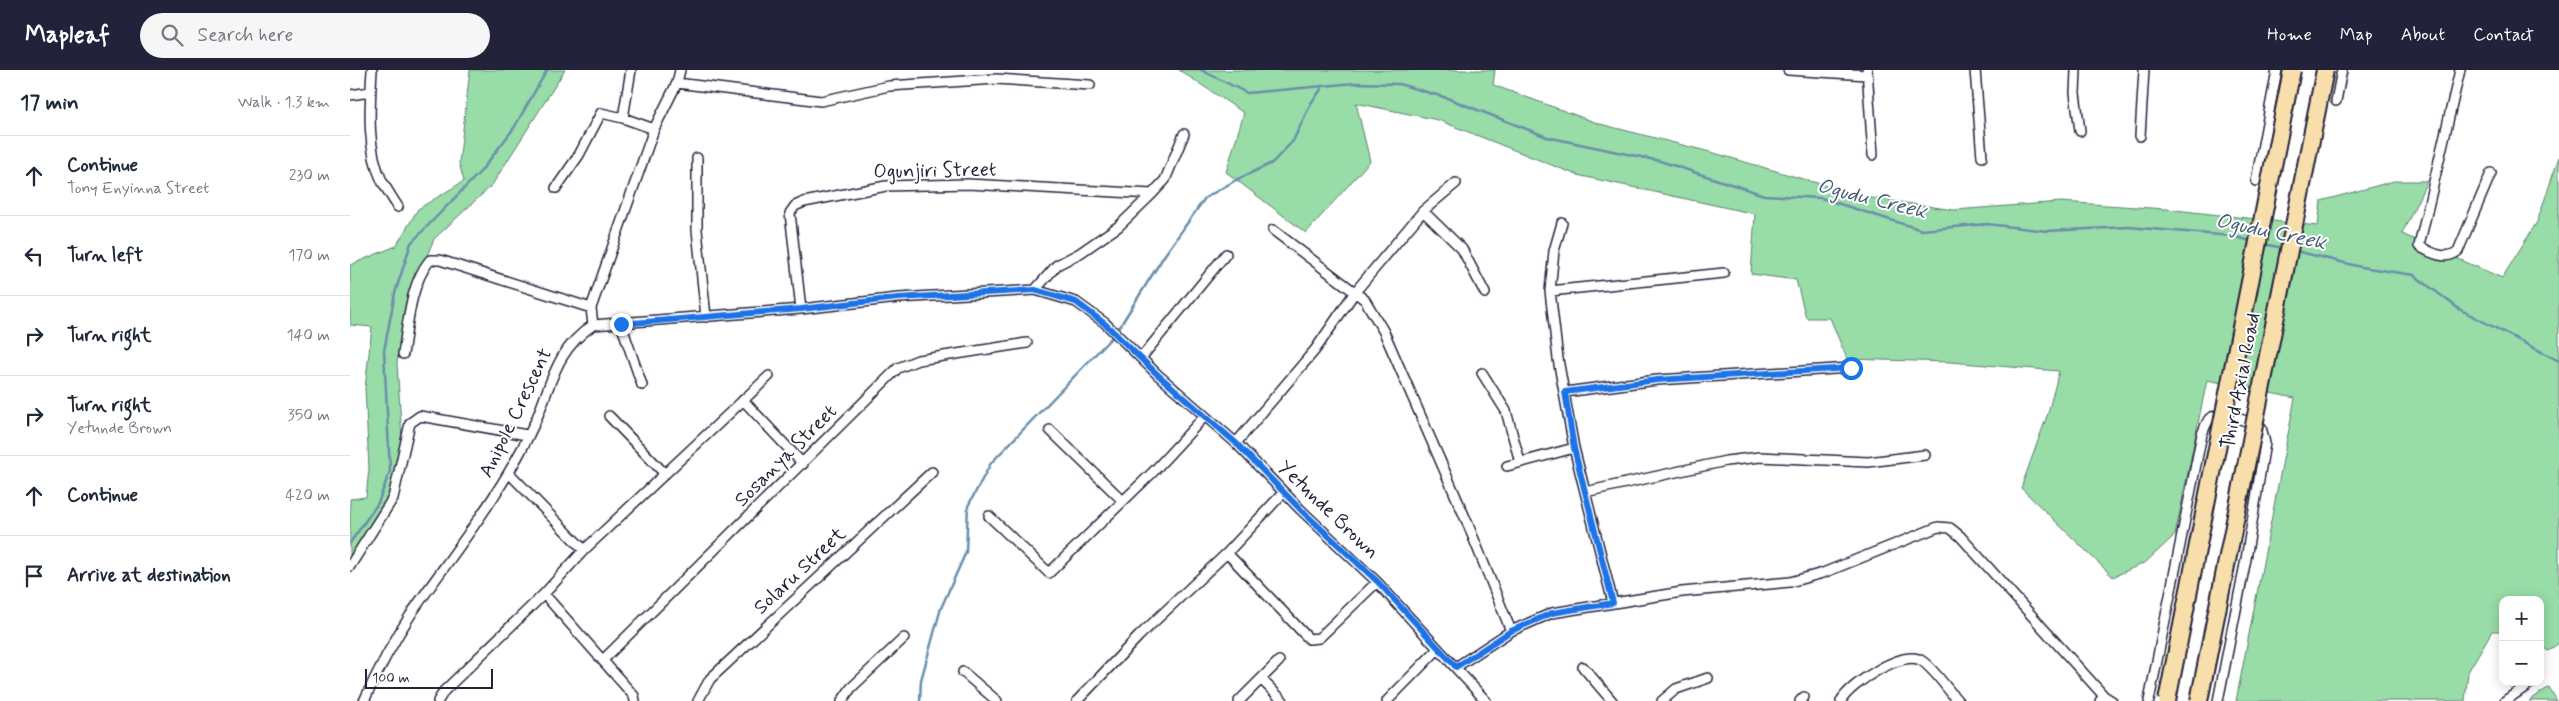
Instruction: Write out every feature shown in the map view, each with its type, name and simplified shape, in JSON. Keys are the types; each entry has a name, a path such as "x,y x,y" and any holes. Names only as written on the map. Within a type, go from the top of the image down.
{"highway":[{"name":"Third Axial Road","path":"2167,701 2292,70"},
{"name":"Third Axial Road","path":"2199,701 2325,70"}],"street":[{"path":"372,70 370,92 374,153 381,180 398,207"},
{"path":"623,118 631,70"},
{"path":"680,70 677,83 654,130 591,308 593,325 801,309 898,298 1035,290 1057,265 1080,253 1119,226 1152,194 1165,180 1184,134"},
{"path":"1788,70 1867,72 1873,156"},
{"path":"1975,70 1982,157"},
{"path":"2076,70 2075,94 2080,131"},
{"path":"2140,136 2144,70"},
{"path":"2256,181 2277,70"},
{"path":"2336,102 2342,70"},
{"path":"2460,70 2418,246 2442,256 2454,254 2458,251 2491,173"},
{"path":"677,83 821,101 889,86 996,79 1090,85"},
{"path":"350,95 370,92"},
{"path":"556,188 579,155 601,113 623,118 654,130"},
{"path":"697,158 697,230 706,317"},
{"path":"1236,443 1315,350 1355,292 1423,211 1456,183"},
{"name":"Ogunjiri Street","path":"801,309 790,213 795,206 804,202 886,186 968,184 1152,194"},
{"path":"1423,211 1462,249 1485,293"},
{"path":"1562,224 1554,251 1550,291 1558,359 1574,448 1613,603"},
{"path":"1273,230 1365,300 1384,332 1467,522 1511,631"},
{"path":"1138,355 1226,254"},
{"path":"403,354 411,306 424,268 430,260 440,260 591,308"},
{"path":"1550,291 1724,273"},
{"name":"Yetunde Brown","path":"1035,290 1076,302 1105,324 1204,417 1236,443 1283,492 1378,582 1486,701"},
{"path":"621,324 642,385"},
{"name":"Anipole Crescent","path":"364,701 382,661 412,612 509,473 535,422 558,361 576,337 593,325"},
{"name":"Sosanya Street","path":"603,660 898,368 918,360 1028,343"},
{"path":"1565,392 1657,380 1851,368"},
{"path":"1482,373 1506,411 1520,462"},
{"path":"438,701 444,691 544,594 584,550 769,376"},
{"path":"743,400 803,464"},
{"path":"350,566 392,498 410,423 414,419 420,416 527,435"},
{"path":"609,416 664,473"},
{"path":"2149,701 2202,434 2209,419 2213,416 2234,418 2261,427 2265,443 2246,559 2218,701"},
{"path":"989,516 1049,574 1204,417"},
{"path":"1050,430 1123,501"},
{"path":"1507,466 1574,448"},
{"path":"1585,492 1726,461 1760,457 1868,462 1925,455"},
{"name":"Solaru Street","path":"698,701 710,679 932,472"},
{"path":"509,473 584,550"},
{"path":"1077,701 1139,636 1227,553 1283,492"},
{"path":"1456,667 1511,631 1552,613 1682,592 1790,582 1823,574 1938,527 1950,528 1960,536 2010,589 2102,698 2112,701"},
{"path":"1227,553 1309,639 1319,638 1378,582"},
{"path":"544,594 634,696 635,701"},
{"path":"842,701 851,688 904,638"},
{"path":"1387,701 1438,649"},
{"path":"1841,701 1847,692 1882,668 1900,659 1912,658 1921,660 1958,701"},
{"path":"1239,701 1279,661"},
{"path":"1583,667 1612,701"},
{"path":"963,672 998,701"},
{"path":"1662,701 1676,689 1708,678"},
{"path":"1261,679 1283,701"},
{"path":"2505,701 2526,686"}],"green space":[{"path":"470,70 565,70 492,185 434,239 406,305 397,363 403,454 394,489 350,558 350,499 366,497 369,468 365,388 372,327 350,325 350,265 396,246 418,209 464,181 459,163"},
{"path":"1179,70 1495,70 1493,85 1600,124 1714,153 1865,197 1954,210 2061,202 2166,209 2318,226 2321,201 2394,181 2427,181 2402,234 2502,278 2537,222 2559,157 2559,643 2548,651 2544,648 2544,596 2499,596 2499,631 2492,631 2468,672 2465,701 2236,701 2295,398 2207,380 2175,535 2146,562 2113,577 2021,488 2048,413 2059,371 1950,362 1847,359 1830,318 1806,318 1796,280 1751,274 1755,214 1577,175 1438,120 1356,103 1370,161 1306,233 1226,172 1244,113"},
{"path":"2549,687 2557,701 2529,701"}],"waterway":[{"path":"350,543 378,503 390,471 384,351 395,293 411,243 481,171 514,128 547,70"},
{"name":"Ogudu Creek","path":"1201,70 1247,93 1355,83 1399,84 1447,98 1547,137 1660,161 1764,195 1821,198 1922,230 1987,224 2047,231 2129,227 2231,236 2251,241"},
{"path":"1117,331 1164,256 1205,198 1236,180 1272,163 1293,141 1311,103 1322,88"},
{"name":"Ogudu Creek","path":"2264,244 2283,248"},
{"name":"Ogudu Creek","path":"2296,251 2361,267 2414,275 2459,309 2559,361"},
{"path":"920,701 921,680 941,608 966,552 968,506 991,463 1113,336"}],"route":[{"path":"621,324 801,309 898,298 1035,290 1076,302 1105,324 1204,417 1236,443 1301,510 1378,582 1456,667 1511,631 1552,613 1613,603 1574,448 1565,392 1657,380 1851,368"}]}
